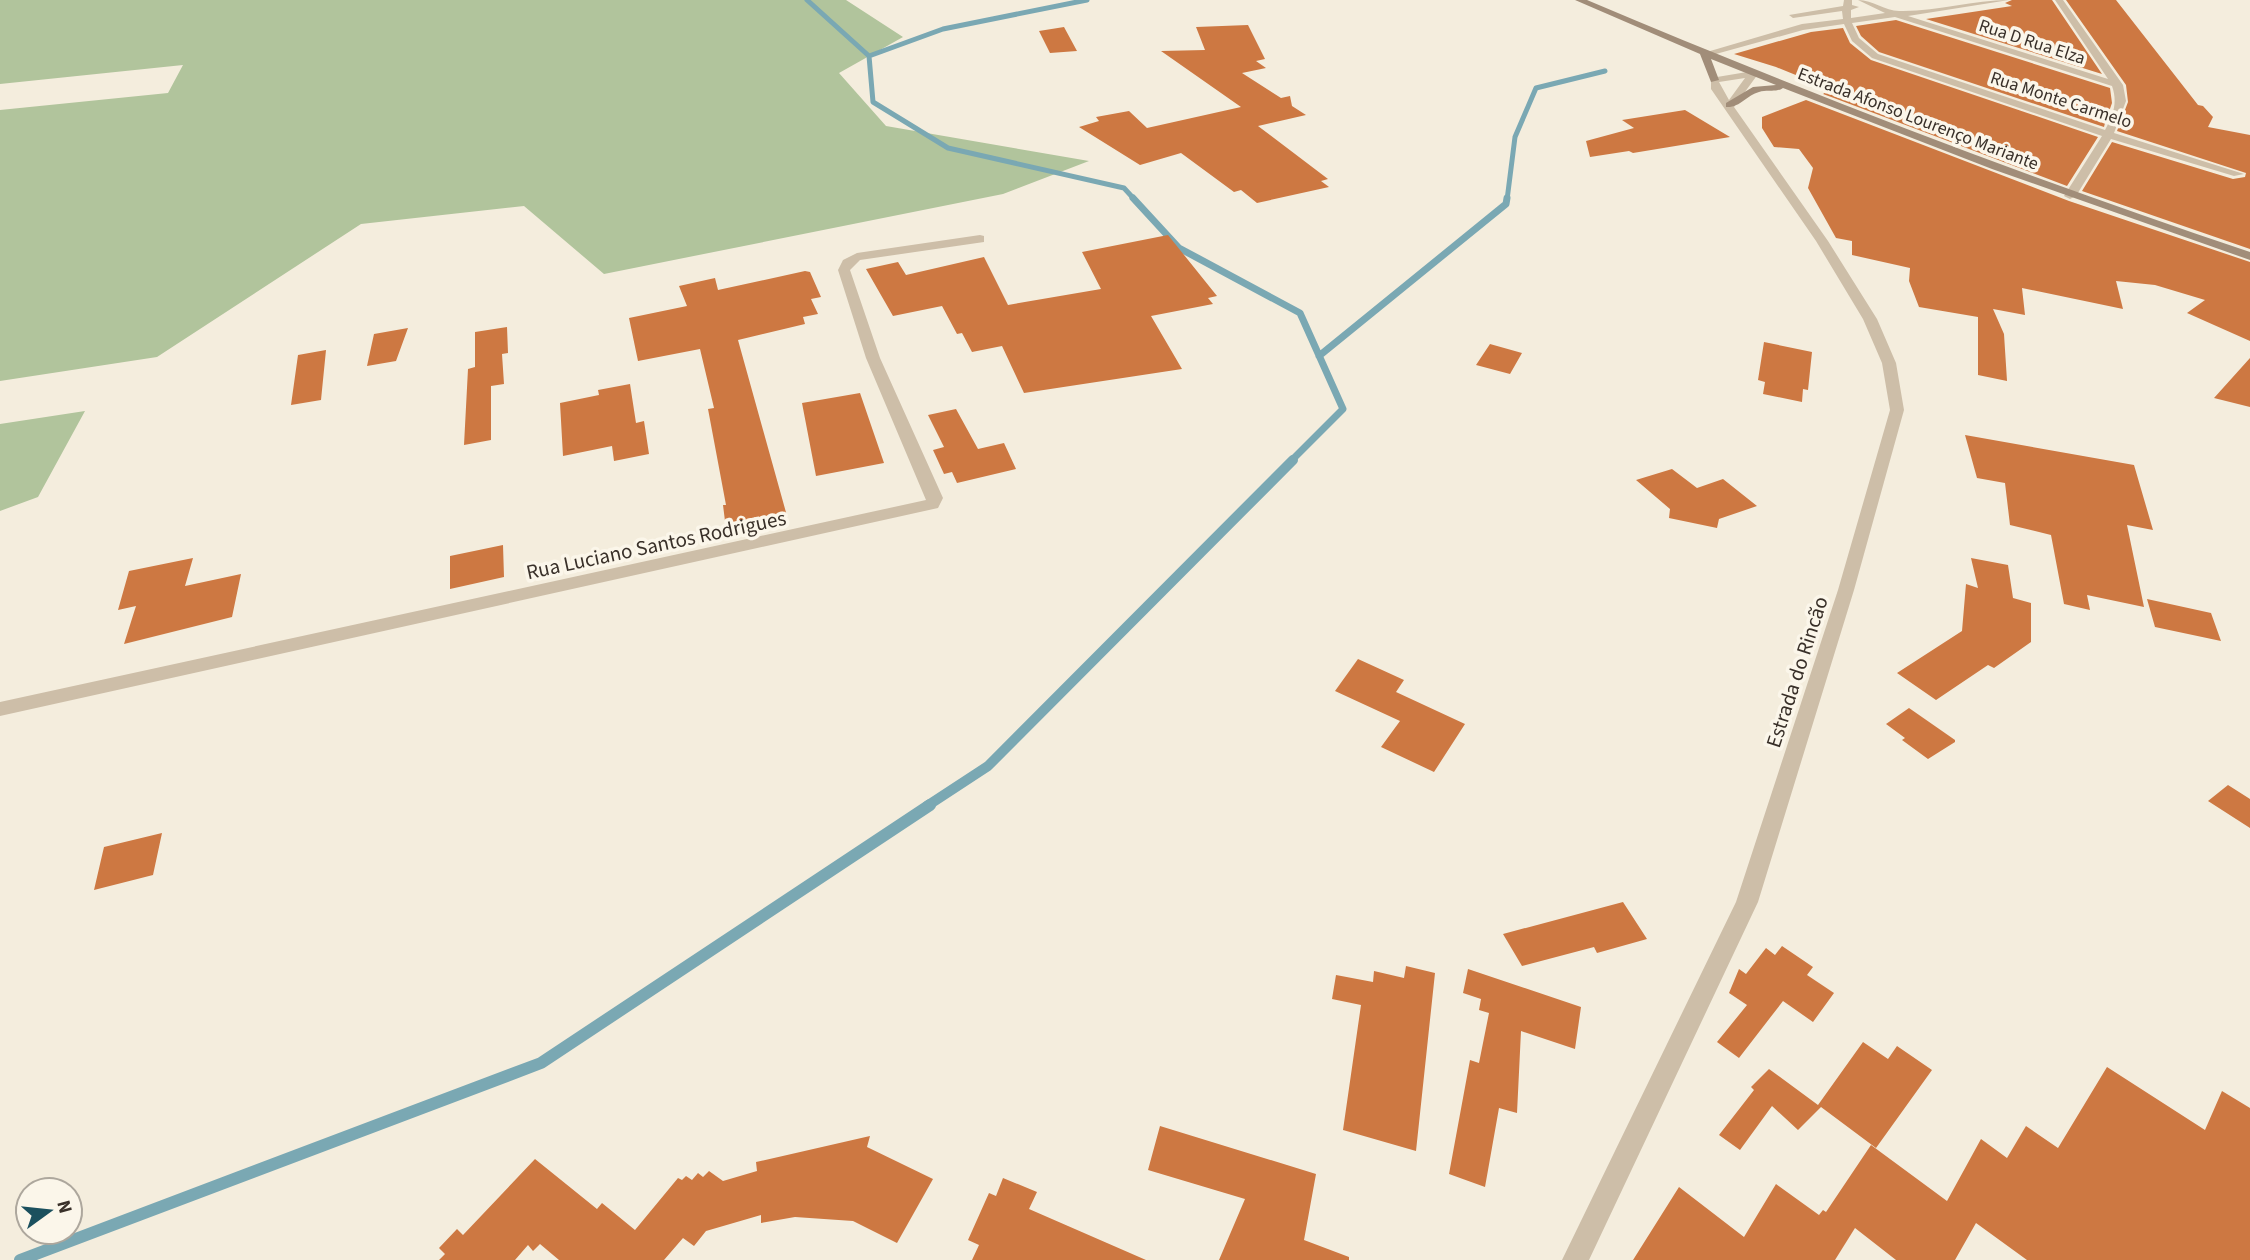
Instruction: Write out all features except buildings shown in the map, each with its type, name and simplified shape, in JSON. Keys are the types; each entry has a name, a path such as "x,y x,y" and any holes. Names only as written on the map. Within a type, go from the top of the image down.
{"main road":[{"name":"Estrada Afonso Lourenço Mariante","path":"1579,0 1788,89 2070,196 2250,256"},
{"path":"1705,54 1714,80"},
{"path":"1730,105 1757,89 1788,89"}],"street":[{"name":"Rua D Rua Elza","path":"1862,0 1897,15 2118,85"},
{"path":"1910,1 1921,0"},
{"path":"1705,54 1802,27 2005,0"},
{"path":"2059,0 2118,85 2121,103 2107,134 2070,196"},
{"path":"1793,15 1847,4 1898,3"},
{"path":"1847,4 1848,21"},
{"name":"Rua Monte Carmelo","path":"1848,21 1852,38 1875,57 2107,134 2238,174"},
{"path":"1714,80 1753,74"},
{"path":"1730,105 1753,74"},
{"name":"Estrada do Rincão","path":"1576,1260 1747,902 1846,590 1897,410 1889,363 1870,318 1730,105 1716,89 1714,80"},
{"name":"Rua Luciano Santos Rodrigues","path":"0,709 932,504 935,498 884,389 862,334 844,270 847,263 858,257 980,239"}],"green space":[{"path":"0,0 846,0 903,37 839,73 886,126 1089,161 1003,194 604,274 524,206 361,224 157,357 0,381 0,110 168,93 183,65 0,84"},
{"path":"85,411 38,497 0,511 0,424"}],"waterway":[{"path":"807,0 869,56"},
{"path":"869,56 943,29 1087,0"},
{"path":"869,56 873,102 948,148 1124,188 1135,200"},
{"path":"1507,200 1515,137 1536,88 1605,71"},
{"path":"1133,198 1179,248 1300,313 1319,356"},
{"path":"1319,356 1506,204 1507,198"},
{"path":"1291,461 1343,409 1319,356"},
{"path":"927,806 988,766 1293,460"},
{"path":"20,1260 541,1063 930,805"}]}
